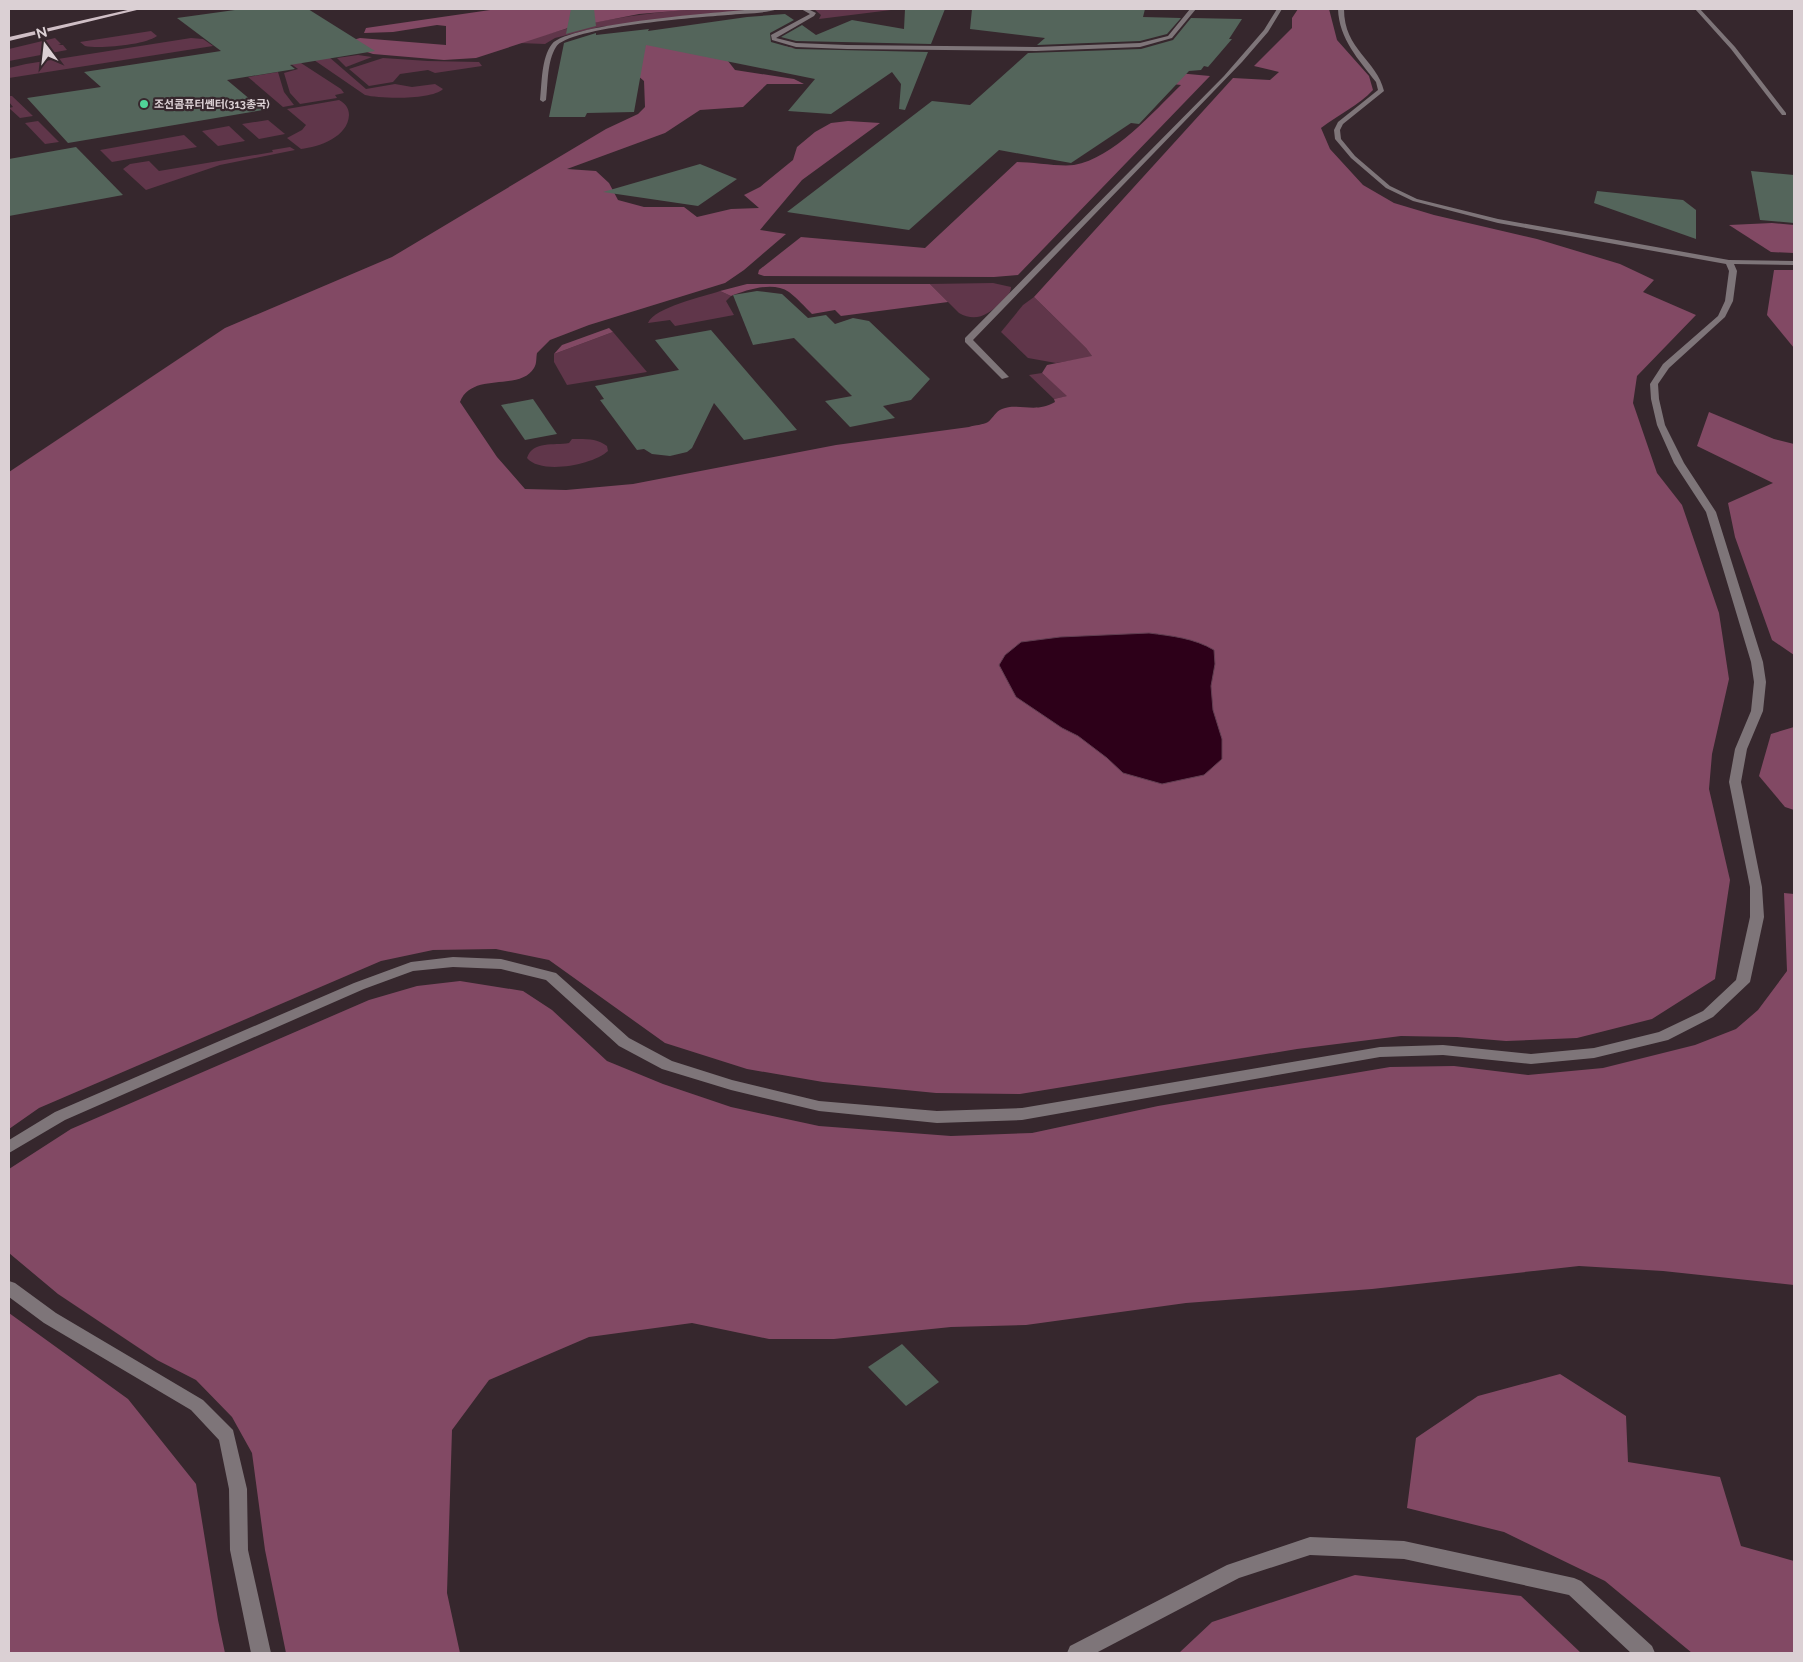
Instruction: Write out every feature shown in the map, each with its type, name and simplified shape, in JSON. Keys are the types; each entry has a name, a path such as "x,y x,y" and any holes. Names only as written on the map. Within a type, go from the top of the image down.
{"main road":[{"path":"120,13 127,9"},
{"path":"9,39 138,9"}],"street":[{"path":"543,100 550,56 554,45 564,38 618,26 774,9"},
{"path":"804,9 813,13 812,16 777,34 774,36 774,39 796,45 847,48 1036,49 1131,46 1170,37 1193,9"},
{"path":"1005,377 968,340 1030,281 1234,68 1278,15 1279,9"},
{"path":"1341,9 1340,19 1343,30 1379,82 1381,90 1340,123 1337,130 1338,139 1353,157 1388,187 1415,200 1498,221 1729,262 1794,263"},
{"path":"1697,9 1733,48 1784,114"},
{"path":"9,1147 60,1116 359,986 411,967 453,962 501,964 551,976 624,1042 667,1065 731,1085 819,1106 937,1117 1022,1114 1380,1052 1443,1050 1531,1059 1594,1053 1663,1036 1708,1014 1743,982 1757,917 1756,887 1735,782 1741,749 1757,711 1760,682 1757,662 1711,512 1680,463 1661,425 1655,399 1654,384 1666,366 1721,317 1729,301 1733,271 1729,262"},
{"path":"9,1288 50,1318 197,1405 227,1436 238,1488 239,1550 261,1653"},
{"path":"1077,1653 1234,1571 1310,1546 1404,1550 1574,1587 1645,1653"}],"shaded area":[{"path":"497,9 698,9 639,14 568,28 476,58 444,60 373,54 367,52 353,40 360,38 446,45 446,26 437,25 393,32 364,33 366,28"},
{"path":"698,9 757,9 599,27 555,38 545,44 519,43 607,20 652,13"},
{"path":"814,9 899,9 819,19 821,15"},
{"path":"1298,9 1329,9 1337,40 1369,76 1373,90 1321,128 1330,149 1363,185 1394,203 1434,215 1537,239 1620,264 1654,280 1643,292 1696,315 1637,376 1633,403 1657,473 1682,505 1719,613 1729,679 1712,754 1709,789 1730,880 1715,979 1652,1019 1577,1038 1506,1041 1457,1037 1401,1036 1297,1049 1020,1094 936,1093 823,1082 747,1069 665,1043 549,960 496,949 433,950 381,961 39,1108 9,1129 9,472 225,328 392,257 606,129 638,114 645,107 644,81 623,63 626,41 746,39 794,48 728,61 735,70 794,79 804,84 767,84 743,107 700,110 665,133 567,169 596,171 609,183 618,200 644,207 684,207 697,217 731,209 759,208 744,195 760,187 793,160 797,147 815,132 831,123 848,121 880,123 802,180 760,230 786,234 744,270 725,283 589,325 550,340 537,353 535,366 527,375 518,379 485,384 475,387 466,393 460,402 497,457 525,489 566,490 633,484 836,445 969,427 988,422 998,411 1008,407 1034,408 1048,405 1055,402 1054,399 1067,396 1042,373 1047,365 1092,356 1034,297 1233,78 1270,80 1279,72 1254,66 1292,28 1292,18"},
{"path":"151,31 157,36 133,44 92,47 85,46 80,42"},
{"path":"55,38 61,44 58,45 63,45 67,50 9,61 9,49"},
{"path":"191,38 203,39 213,46 9,78 9,68 26,64"},
{"path":"298,49 329,57 366,89 395,84 412,87 435,84 443,89 437,93 418,97 394,98 365,95"},
{"path":"284,52 341,89 344,93 335,95 337,98 300,104 290,93 284,73 298,69 276,53"},
{"path":"358,55 372,57 346,67 337,58"},
{"path":"383,58 479,62 482,66 435,73 428,70 400,74 393,82 369,86 349,69"},
{"path":"1134,69 1210,76 1018,275 994,277 764,276 758,274 759,270 801,237 925,248 1017,162 1074,165 1089,161 1104,153 1132,132 1181,85 1113,77"},
{"path":"278,72 284,92 294,105 283,107 248,77"},
{"path":"9,96 12,96 33,116 20,118 9,108 13,107 9,102"},
{"path":"339,100 346,106 349,115 344,129 338,135 324,143 301,149 287,138 302,130 306,125 287,109"},
{"path":"268,120 285,134 259,139 242,124"},
{"path":"38,121 59,142 45,144 25,123"},
{"path":"229,126 245,141 218,146 202,131"},
{"path":"184,135 197,147 112,162 100,150"},
{"path":"290,147 295,150 220,165 146,190 123,169 130,164 149,161 159,171 273,152 272,150"},
{"path":"1772,223 1794,225 1794,253 1771,252 1729,225"},
{"path":"1774,270 1794,270 1794,348 1767,315"},
{"path":"993,283 1011,287 1010,292 991,311 977,317 965,316 959,313 930,284"},
{"path":"747,284 930,284 948,302 841,316 835,310 812,314 789,292 775,287 745,291 731,296 720,291"},
{"path":"720,291 731,296 726,301 734,315 675,326 670,320 648,323 652,317 669,307"},
{"path":"1034,297 1093,357 1056,363 1028,358 1001,332 1023,305"},
{"path":"609,328 613,332 554,354 562,345"},
{"path":"613,332 647,372 567,385 554,362 554,354"},
{"path":"1042,373 1068,396 1054,399 1029,375"},
{"path":"1709,412 1774,439 1794,444 1794,655 1772,640 1735,537 1728,503 1773,483 1697,446"},
{"path":"572,439 599,442 607,446 608,451 591,460 567,466 543,466 527,458 534,448 569,443"},
{"path":"1149,633 1191,640 1214,650 1215,664 1211,686 1213,710 1222,739 1222,759 1204,775 1162,784 1123,773 1078,736 1062,728 1016,697 999,665 1005,655 1021,642 1060,637"},
{"path":"1794,727 1794,810 1785,807 1759,776 1771,734"},
{"path":"1784,893 1794,894 1794,1285 1663,1271 1579,1266 1372,1289 1186,1303 1026,1325 951,1327 834,1339 769,1339 692,1323 589,1337 489,1380 452,1430 447,1593 460,1653 286,1653 265,1550 252,1453 232,1417 196,1380 157,1360 58,1294 9,1253 9,1169 71,1129 369,1000 417,986 460,981 523,991 552,1010 607,1061 663,1084 731,1107 819,1126 951,1136 1032,1133 1158,1106 1390,1067 1454,1066 1528,1075 1603,1068 1695,1045 1736,1029 1758,1010 1787,971"},
{"path":"9,1313 128,1399 196,1484 225,1653 9,1653"},
{"path":"1560,1374 1626,1416 1628,1462 1720,1477 1741,1546 1794,1561 1794,1653 1692,1653 1605,1581 1504,1532 1407,1508 1416,1438 1478,1396"},
{"path":"1355,1575 1521,1596 1581,1653 1179,1653 1212,1622"}],"building":[{"path":"242,9 308,9 375,51 290,65 295,69 227,80 263,110 68,143 27,98 101,87 84,72 221,51 177,18"},
{"path":"571,9 594,9 596,26 566,34"},
{"path":"905,9 945,9 931,44 796,41 781,37 802,25 816,35 852,20 904,29"},
{"path":"972,9 1145,9 1143,17 1181,18 1167,34 1140,41 1037,45 1045,38 970,29"},
{"path":"785,14 794,20 770,33 771,42 796,49 928,52 905,110 899,109 901,84 892,72 831,114 788,111 815,79 646,45 634,112 587,113 585,117 549,117 564,43 596,33 596,35 649,29 648,31 747,17"},
{"path":"1191,18 1242,19 1229,39 1232,39 1208,67 1204,66 1201,70 1189,71 1139,124 1131,123 1071,163 999,150 909,230 787,212 932,101 970,105 1028,53 1141,49 1173,40"},
{"path":"76,147 123,195 9,216 9,159"},
{"path":"700,164 737,179 698,206 603,192"},
{"path":"1751,171 1794,175 1794,223 1760,220"},
{"path":"1597,191 1683,200 1696,210 1696,239 1594,203"},
{"path":"757,291 782,294 808,318 826,315 835,324 853,318 869,321 930,379 911,400 883,406 895,418 850,427 825,401 852,396 794,338 753,345 733,295"},
{"path":"711,330 797,430 744,440 714,403 692,448 687,452 670,456 652,454 644,449 637,450 600,400 604,399 595,386 679,370 655,340"},
{"path":"533,399 557,434 525,440 501,405"},
{"path":"902,1344 939,1382 906,1406 868,1367"}],"place":[{"name":"조선콤퓨터쎈터(313총국)","path":"144,104"}]}
